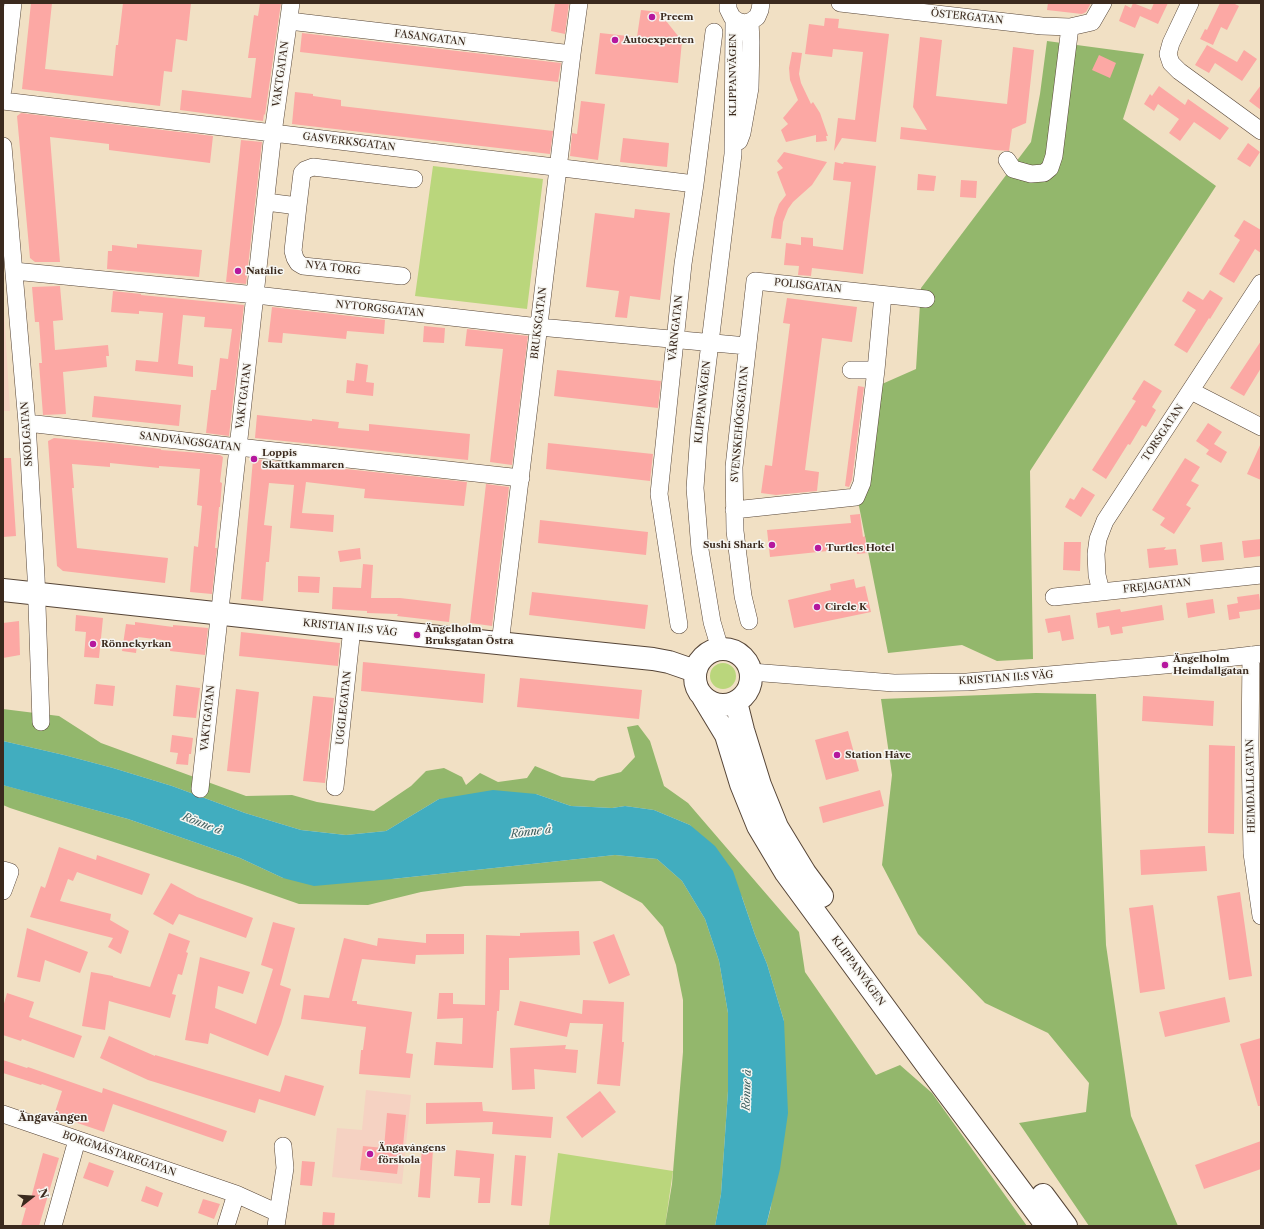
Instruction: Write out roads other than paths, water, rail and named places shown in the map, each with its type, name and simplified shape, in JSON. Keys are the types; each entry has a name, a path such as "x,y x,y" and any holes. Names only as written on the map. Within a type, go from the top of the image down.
{"main road":[{"name":"KRISTIAN II:S VÄG","path":"3,590 500,644 653,659 670,662 695,671"},
{"path":"695,671 701,658 713,650 720,649 734,650 740,654 749,665 751,672 750,686 747,692 736,702 730,704 716,704 704,697"},
{"name":"KLIPPANVÄGEN","path":"695,671 696,685 726,735 741,784 758,826 786,872 929,1068 1048,1226"},
{"name":"KLIPPANVÄGEN","path":"736,702 760,784 777,826 805,873 1066,1226"}],"street":[{"path":"3,90 14,3"},
{"name":"VAKTGATAN","path":"200,789 273,133 291,3"},
{"name":"BRUKSGATAN","path":"500,644 579,3"},
{"path":"728,3 729,12 742,21 757,17 764,4"},
{"name":"ÖSTERGATAN","path":"840,3 910,7 1042,26 1070,27 1092,22 1103,3"},
{"path":"1190,3 1171,43 1168,54 1171,63 1179,71 1261,131"},
{"name":"FASANGATAN","path":"289,21 572,54"},
{"name":"KLIPPANVÄGEN","path":"720,649 712,622 700,550 696,488 699,433 733,154 742,21"},
{"path":"1006,160 1013,169 1031,174 1044,173 1050,168 1054,156 1070,27"},
{"name":"VÄRNGATAN","path":"679,625 659,494 682,264 695,184 714,32"},
{"name":"GASVERKSGATAN","path":"3,102 695,184"},
{"name":"SKOLGATAN","path":"3,146 27,423 41,722"},
{"name":"NYA TORG","path":"402,276 304,266 298,263 294,258 294,251 301,177 305,170 313,167 414,179"},
{"path":"266,202 298,206"},
{"name":"NYTORGSGATAN","path":"14,271 256,295 539,327 747,346"},
{"name":"POLISGATAN","path":"747,346 755,281 926,299"},
{"name":"TORSGATAN","path":"1101,592 1097,575 1096,554 1101,530 1115,506 1261,283"},
{"path":"734,510 856,497 862,483 876,370 883,295"},
{"name":"SVENSKEHÖGSGATAN","path":"747,346 734,467 734,510 739,567 743,596 749,621"},
{"path":"851,370 876,370"},
{"path":"1191,390 1261,427"},
{"name":"SANDVÅNGSGATAN","path":"27,423 520,478"},
{"name":"FREJAGATAN","path":"1054,597 1261,575"},
{"name":"UGGLEGATAN","path":"335,787 352,628"},
{"name":"KRISTIAN II:S VÄG","path":"751,672 894,683 968,682 1165,665 1256,655"},
{"name":"HEIMDALLGATAN","path":"1256,655 1250,746 1252,853 1261,916"},
{"path":"3,891 6,871"},
{"name":"BORGMÄSTAREGATAN","path":"3,1114 236,1194 277,1220"},
{"path":"53,1226 77,1140"},
{"path":"277,1220 285,1168 283,1146"},
{"path":"226,1226 236,1194"}],"water":[{"name":"Rönne å","path":"3,741 113,768 172,786 245,813 301,830 346,835 386,831 439,799 493,790 536,794 571,806 612,808 625,806 654,810 690,825 715,846 733,871 755,935 767,964 784,1021 788,1113 780,1169 766,1226 715,1226 721,1194 728,1091 728,1013 719,961 705,919 682,881 657,859 615,855 314,886 283,878 240,858 128,819 3,785"}],"place":[{"name":"Preem","path":"652,17"},
{"name":"Autoexperten","path":"615,40"},
{"name":"Natalie","path":"238,271"},
{"name":"Loppis Skattkammaren","path":"254,459"},
{"name":"Sushi Shark","path":"772,545"},
{"name":"Turtles Hotel","path":"818,548"},
{"name":"Circle K","path":"817,607"},
{"name":"Ängelholm Bruksgatan Östra","path":"417,635"},
{"name":"Rönnekyrkan","path":"93,644"},
{"name":"Ängelholm Heimdallgatan","path":"1165,665"},
{"name":"Station Håve","path":"837,755"},
{"name":"Ängavångens förskola","path":"370,1154"}],"district":[{"name":"Ängavången","path":"53,1118"}]}
